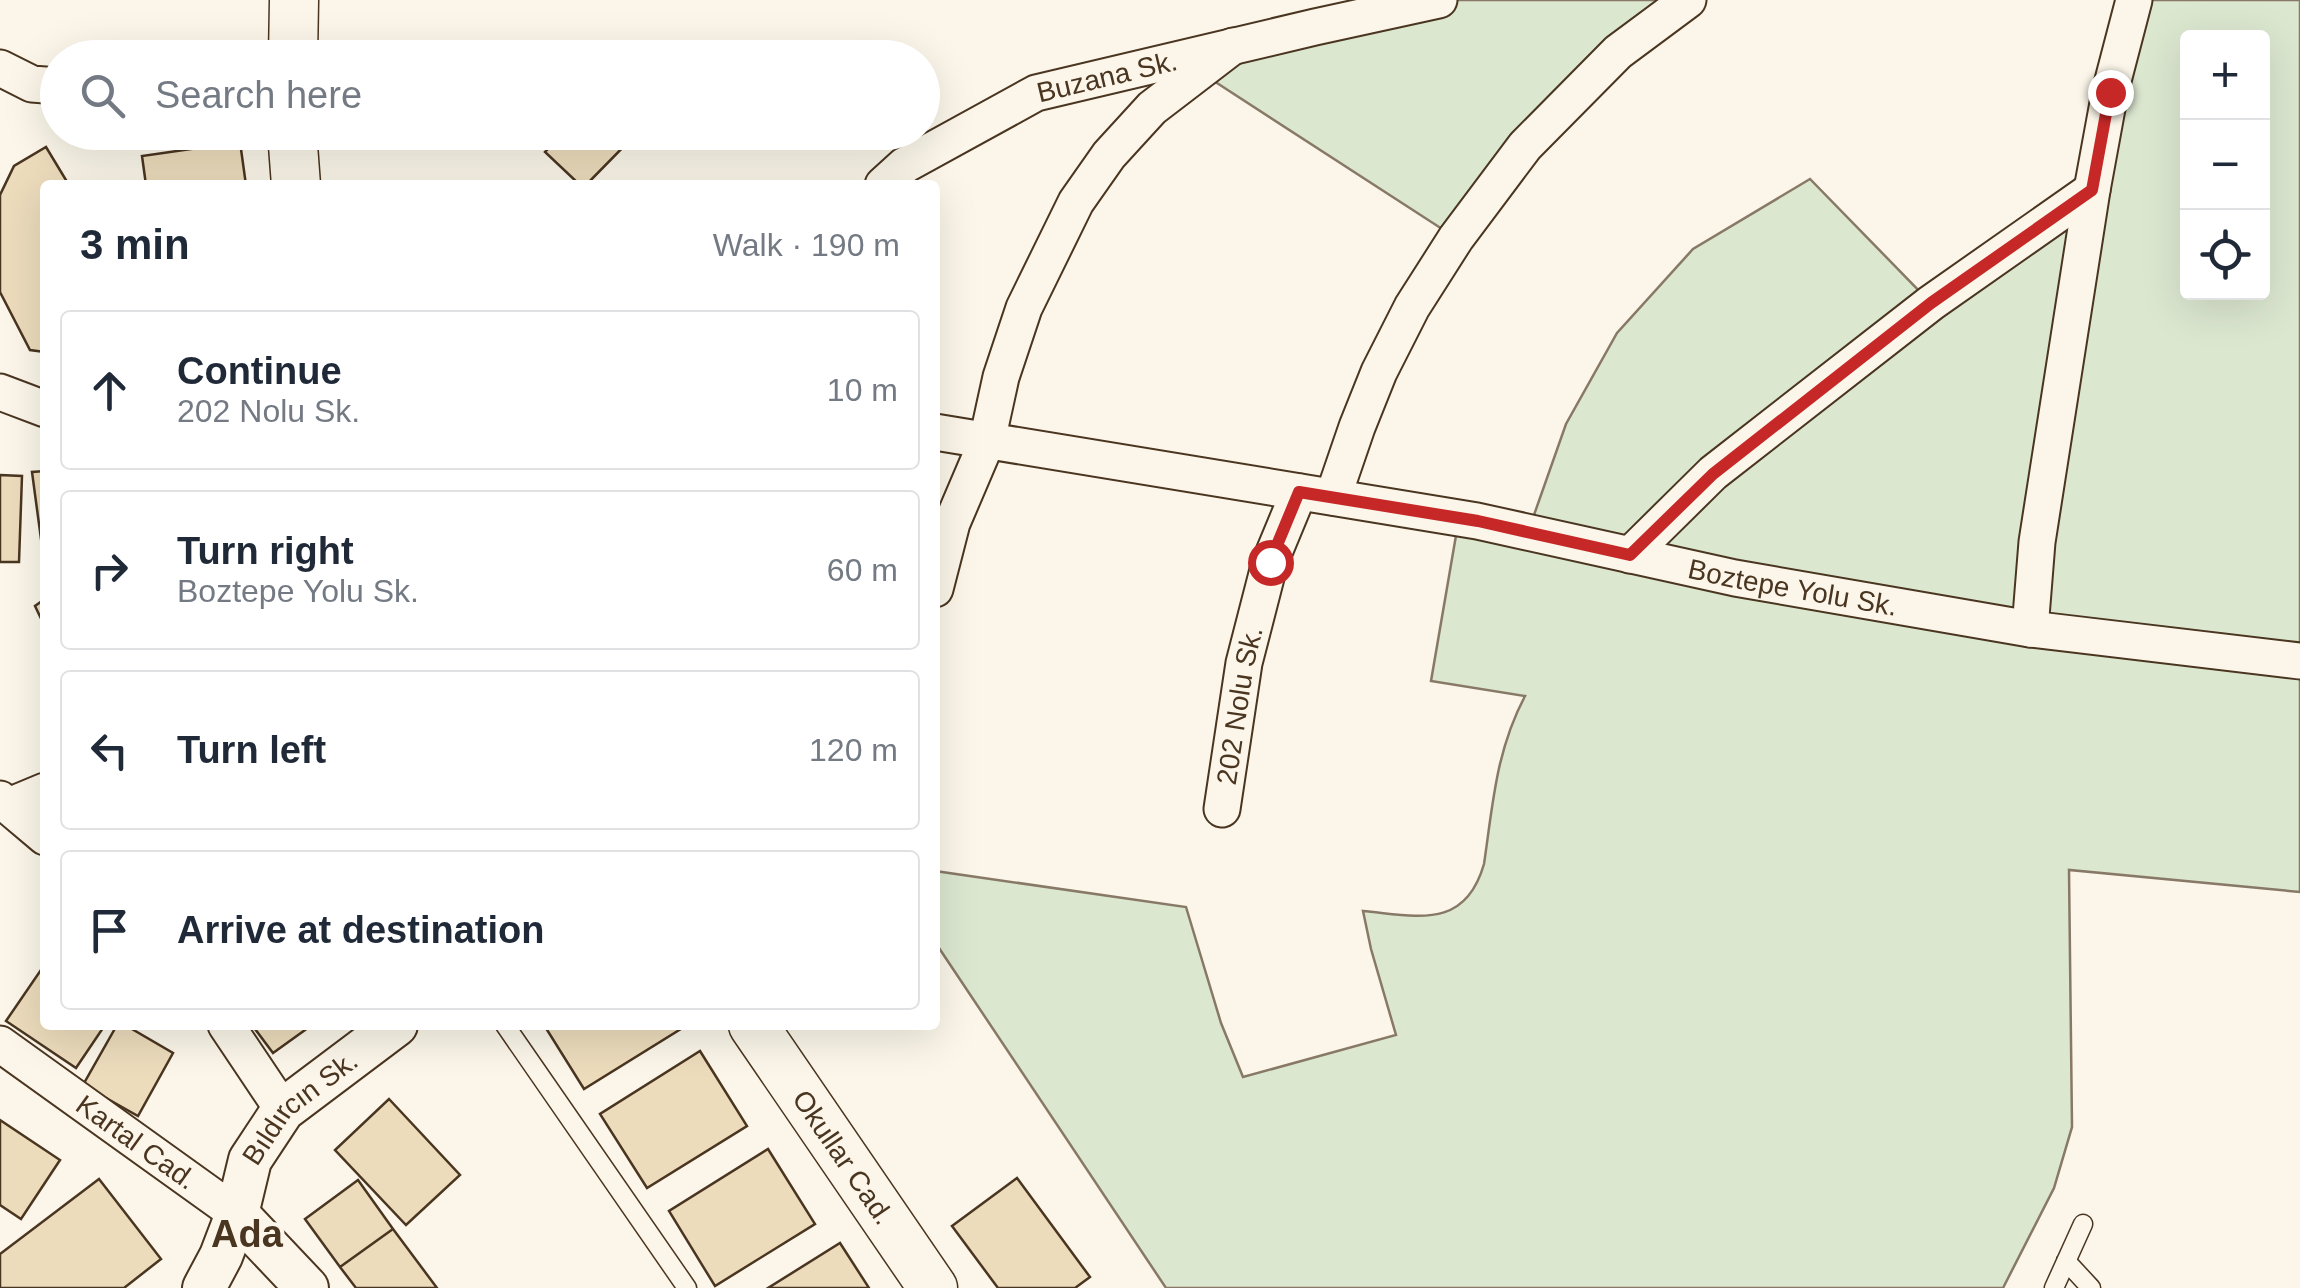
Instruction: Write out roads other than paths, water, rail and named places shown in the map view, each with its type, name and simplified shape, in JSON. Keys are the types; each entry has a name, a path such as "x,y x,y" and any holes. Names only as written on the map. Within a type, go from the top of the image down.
{"main road":[{"path":"293,40 294,0"},
{"path":"293,150 296,180"},
{"name":"Okullar Cad.","path":"756,1030 933,1288"}],"street":[{"path":"1315,27 1340,0"},
{"name":"Buzana Sk.","path":"940,146 1036,94 1439,0"},
{"name":"202 Nolu Sk.","path":"1222,809 1244,663 1270,562 1356,428 1412,307 1456,238 1525,146 1618,52 1688,0"},
{"path":"2030,630 2037,542 2092,190 2110,92 2134,0"},
{"path":"940,570 952,523 987,441 1024,308 1076,202 1109,155 1152,108 1232,46"},
{"path":"0,68 40,85"},
{"name":"Buzana Sk.","path":"888,180 905,165 933,150"},
{"path":"1630,555 1744,449 1931,303 2092,190"},
{"path":"0,392 40,407"},
{"name":"Boztepe Yolu Sk.","path":"940,433 1478,521 1736,578 2030,630 2300,661"},
{"path":"4,802 40,793"},
{"path":"4,802 40,834"},
{"path":"229,1030 283,1110"},
{"name":"Bıldırcın Sk.","path":"204,1288 237,1214 250,1160 283,1110 389,1030"},
{"name":"Kartal Cad.","path":"0,1044 237,1214 307,1288"}],"lane":[{"path":"508,1030 686,1288"},
{"path":"2054,1288 2083,1224"},
{"path":"2066,1261 2090,1288"}],"district":[{"name":"Ada","path":"247,1234"}]}
